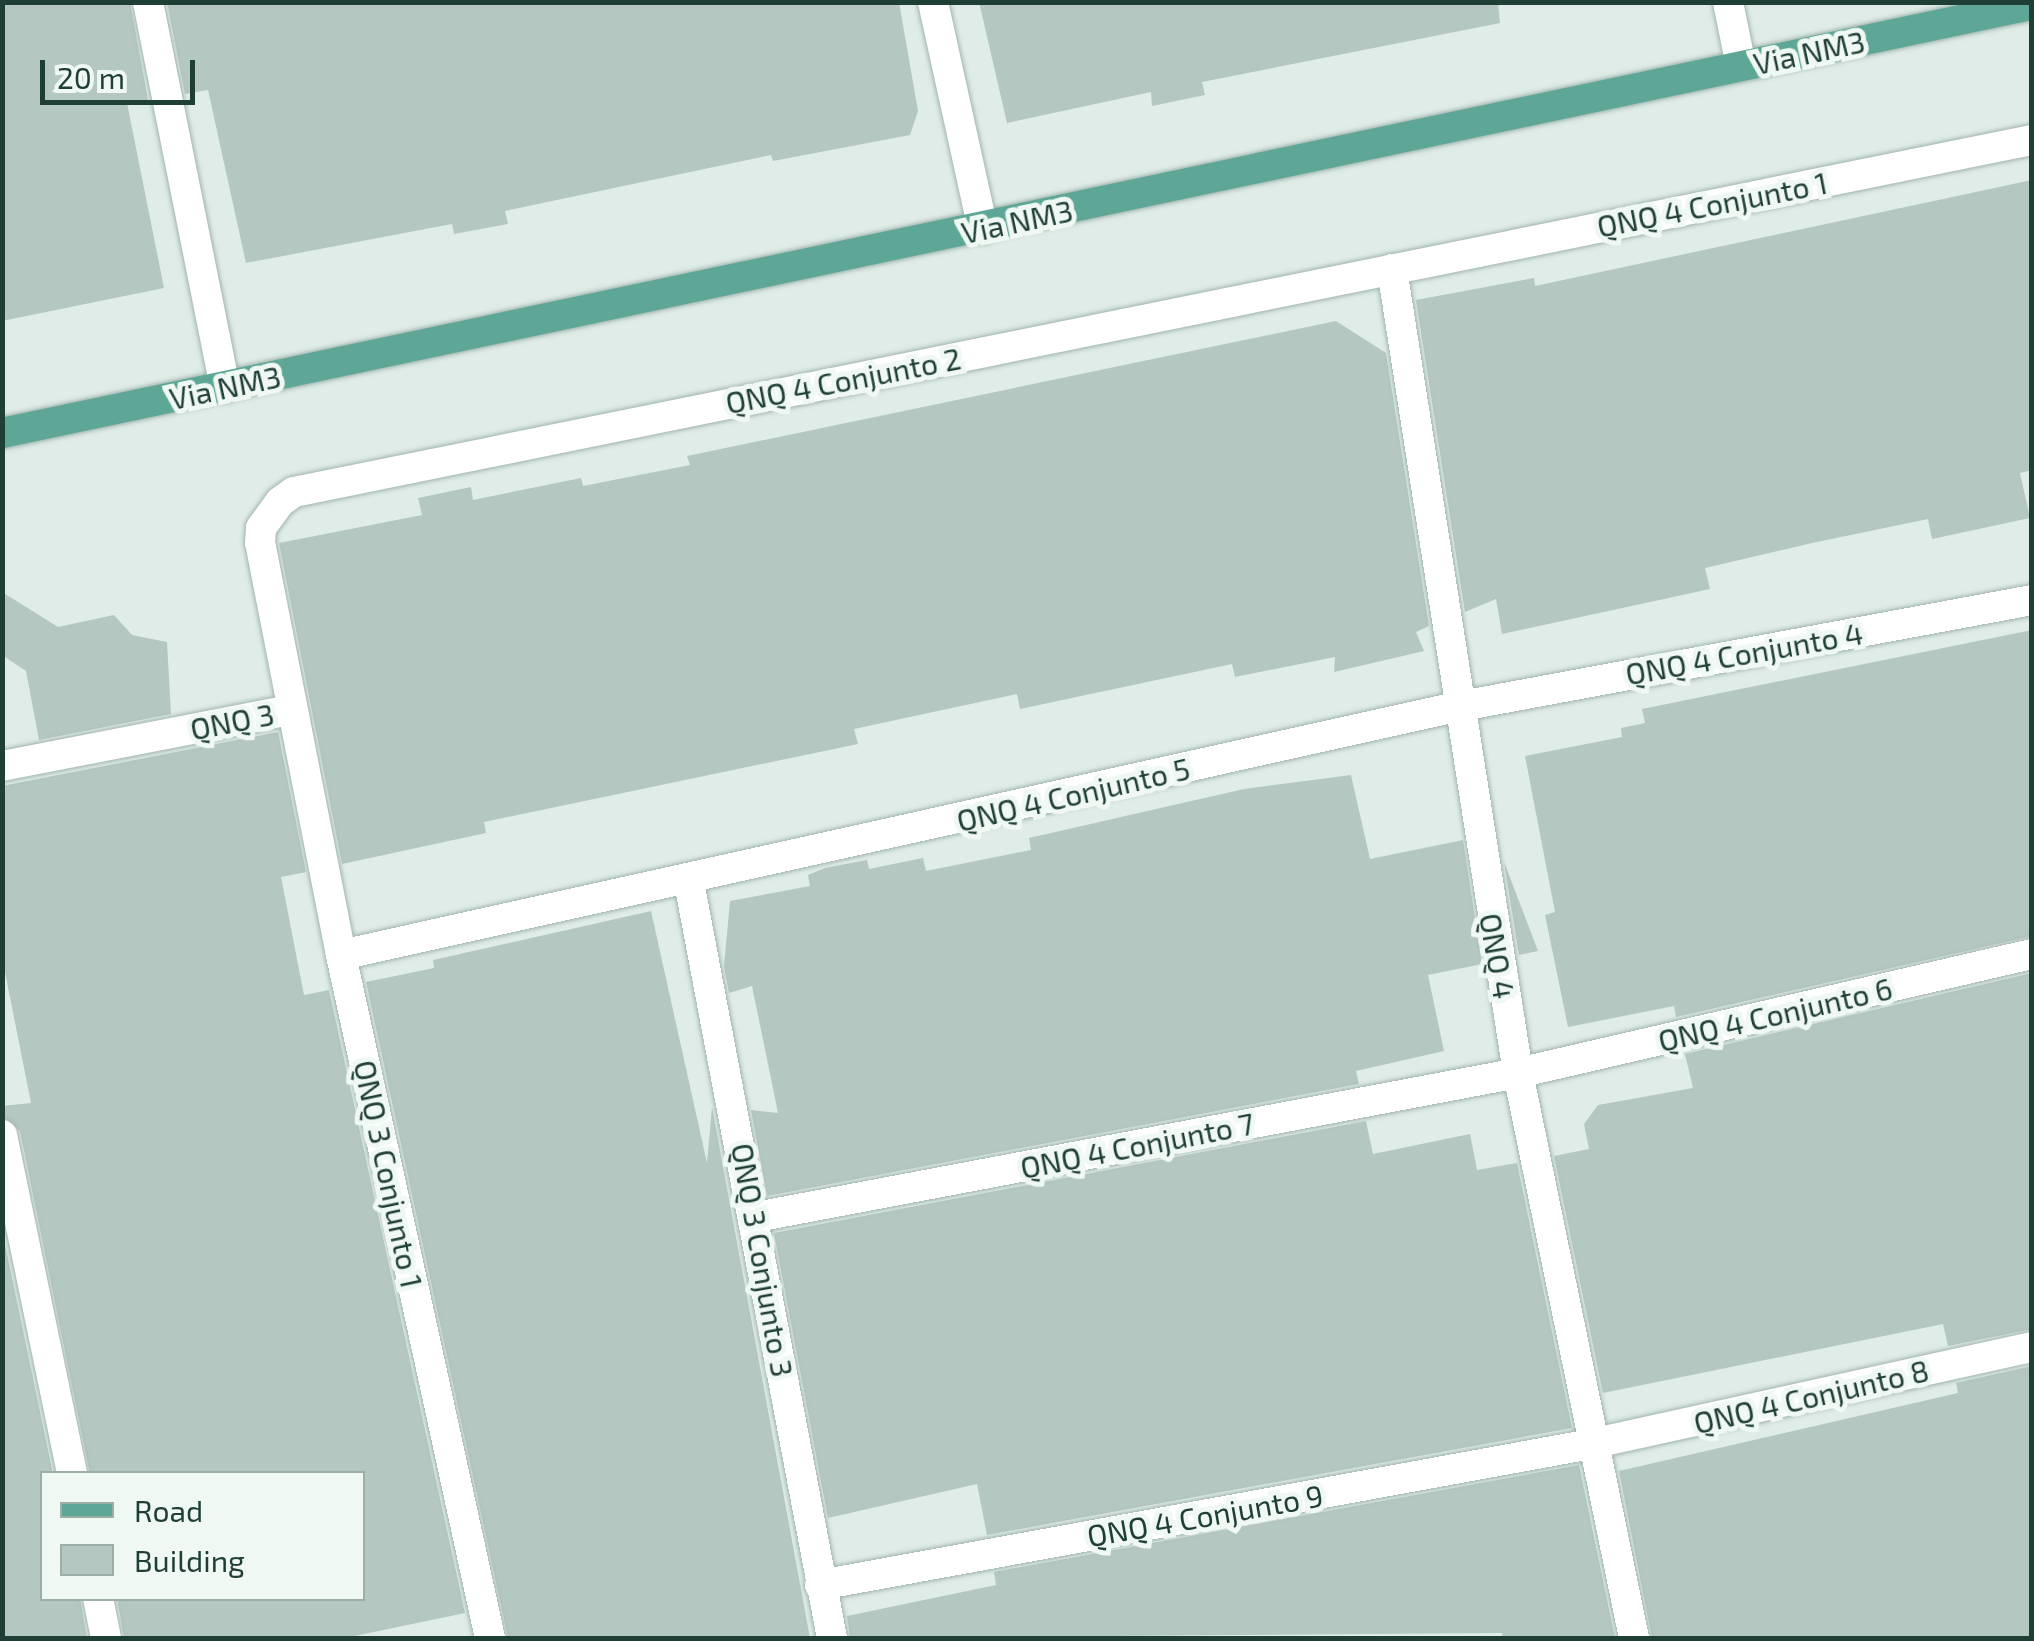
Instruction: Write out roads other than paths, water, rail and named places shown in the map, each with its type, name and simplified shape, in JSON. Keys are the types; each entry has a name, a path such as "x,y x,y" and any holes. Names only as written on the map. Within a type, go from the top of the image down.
{"main road":[{"name":"Via NM3","path":"2,434 2032,5"}],"street":[{"path":"148,2 225,387"},
{"path":"933,2 983,228"},
{"path":"1728,2 1740,66"},
{"name":"QNQ 4 Conjunto 1","path":"1392,269 2032,140"},
{"name":"QNQ 4 Conjunto 2","path":"294,492 1392,269"},
{"name":"QNQ 4","path":"1392,269 1456,707 1518,1073 1590,1444 1634,1638"},
{"name":"QNQ 3","path":"2,766 291,710 260,543 270,515 294,492"},
{"name":"QNQ 4 Conjunto 4","path":"1456,707 2032,600"},
{"name":"QNQ 4 Conjunto 5","path":"689,882 1456,707"},
{"name":"QNQ 3 Conjunto 1","path":"291,710 490,1638"},
{"path":"341,955 689,882"},
{"name":"QNQ 3 Conjunto 3","path":"689,882 756,1217 832,1638"},
{"name":"QNQ 4 Conjunto 6","path":"1518,1073 2032,954"},
{"name":"QNQ 4 Conjunto 7","path":"756,1217 1518,1073"},
{"path":"2,1135 71,1471"},
{"name":"QNQ 4 Conjunto 8","path":"1590,1444 2032,1347"},
{"name":"QNQ 4 Conjunto 9","path":"820,1585 1590,1444"},
{"path":"99,1601 106,1638"}]}
